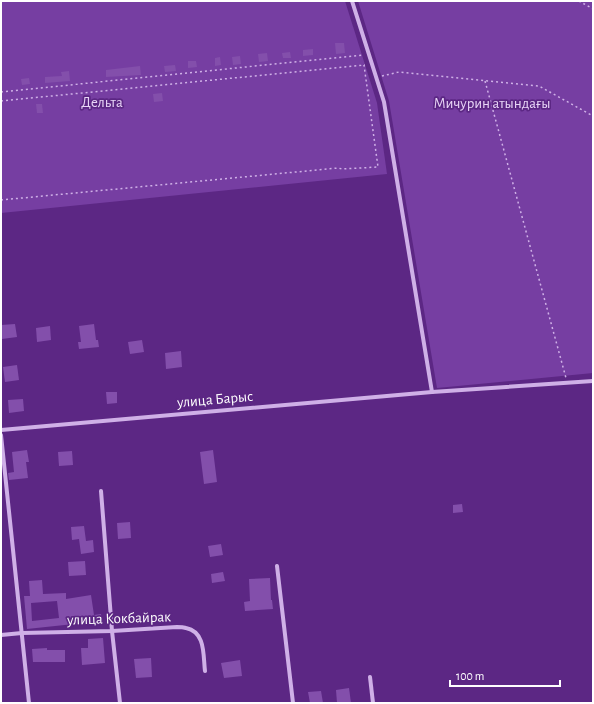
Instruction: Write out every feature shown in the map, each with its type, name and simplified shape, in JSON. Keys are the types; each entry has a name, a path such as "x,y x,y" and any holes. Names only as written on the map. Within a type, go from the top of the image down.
{"street":[{"path":"352,1 384,102 432,392"},
{"name":"улица Барыс","path":"1,430 432,392 593,381"},
{"path":"1,436 28,703"},
{"path":"101,491 112,631 120,703"},
{"path":"277,566 293,703"},
{"name":"улица Кокбайрак","path":"1,635 177,627 186,628 193,630 202,642 205,671"},
{"path":"370,677 373,703"}],"path":[{"path":"579,1 593,9"},
{"path":"1,92 368,54"},
{"path":"1,101 364,66 378,167 338,168 1,200"},
{"path":"376,77 399,72 539,86 593,116"},
{"path":"485,81 568,383"}],"green space":[{"name":"Дельта","path":"1,1 345,1 377,103 387,174 1,213"},
{"name":"Мичурин атындағы","path":"358,1 593,1 593,373 437,388 389,101"}],"building":[{"path":"335,43 344,43 345,53 336,54"},
{"path":"313,49 313,55 303,56 303,50"},
{"path":"290,52 291,58 283,58 282,53"},
{"path":"267,53 268,61 259,62 258,54"},
{"path":"240,56 241,64 233,65 232,57"},
{"path":"220,57 221,65 215,66 215,58"},
{"path":"188,61 196,61 197,67 188,68"},
{"path":"175,65 176,71 165,72 164,66"},
{"path":"140,66 141,75 106,77 106,70"},
{"path":"69,71 70,81 45,83 45,77 62,76 61,72"},
{"path":"29,78 30,84 22,85 21,79"},
{"path":"162,93 163,101 154,102 153,94"},
{"path":"36,104 42,104 43,113 37,113"},
{"path":"15,324 17,337 2,339 1,325"},
{"path":"94,324 96,340 98,340 99,347 79,349 78,342 81,342 79,326"},
{"path":"50,326 51,340 37,342 36,328"},
{"path":"142,340 144,352 130,354 128,342"},
{"path":"181,351 182,367 166,369 165,353"},
{"path":"17,365 19,380 5,382 3,367"},
{"path":"106,392 117,392 117,403 107,404"},
{"path":"23,399 24,411 9,413 8,400"},
{"path":"27,450 29,462 26,462 28,478 9,480 8,473 14,472 12,452"},
{"path":"213,450 217,482 204,484 200,452"},
{"path":"72,451 73,465 59,466 58,452"},
{"path":"462,504 463,512 453,513 453,505"},
{"path":"130,522 131,538 118,539 117,523"},
{"path":"84,526 86,541 93,540 94,552 81,554 79,539 72,540 71,527"},
{"path":"221,544 223,555 210,557 208,546"},
{"path":"85,561 86,575 69,576 68,562"},
{"path":"223,572 225,581 212,583 211,574"},
{"path":"270,578 273,609 245,611 244,602 250,601 249,579"},
{"path":"42,580 43,594 66,593 66,599 91,595 94,615 101,614 102,621 27,629 24,596 30,596 29,581","holes":["57,601 59,618 32,621 31,603"]},
{"path":"103,638 105,663 82,665 81,648 88,648 88,639"},
{"path":"47,648 47,650 65,650 65,662 33,662 32,649"},
{"path":"151,658 152,677 136,678 134,659"},
{"path":"240,660 242,676 224,678 221,663"},
{"path":"349,688 351,703 337,703 336,690"},
{"path":"321,691 323,703 310,703 308,692"}]}
